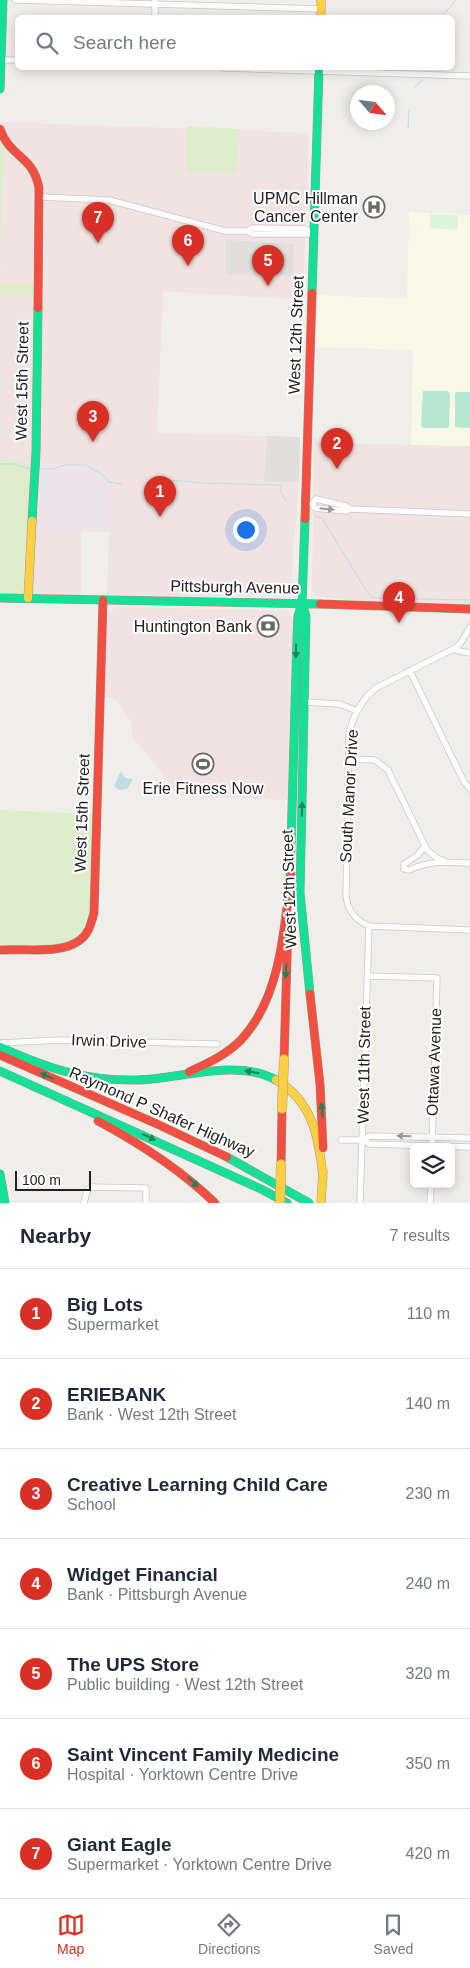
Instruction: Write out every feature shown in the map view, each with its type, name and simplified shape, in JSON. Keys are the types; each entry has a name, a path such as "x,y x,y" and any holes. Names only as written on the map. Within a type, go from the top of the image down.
{"main road":[{"path":"0,89 2,0"},
{"name":"West 12th Street","path":"280,1203 297,638 298,616 302,603 309,504 319,70"},
{"name":"West 15th Street","path":"0,129 6,145 33,166 38,178 40,198 36,447 28,598"},
{"name":"Pittsburgh Avenue","path":"0,598 302,603 470,609"},
{"name":"West 15th Street","path":"0,950 64,949 81,939 88,932 92,924 94,913 103,600"},
{"name":"West 12th Street","path":"302,603 306,616 300,893 302,929 320,1084 323,1176 321,1203"},
{"path":"148,1079 183,1073 206,1065 233,1047 252,1026 267,996 278,962 290,874"},
{"path":"0,1048 32,1065 80,1075 114,1079 148,1079 238,1070 261,1073 283,1083 300,1098 312,1120 319,1141 323,1176"},
{"name":"Raymond P Shafer Highway","path":"0,1055 32,1065 222,1154 270,1179 308,1203"},
{"name":"Raymond P Shafer Highway","path":"0,1070 262,1189 287,1203"},
{"path":"24,1082 156,1154 187,1176 215,1203"},
{"path":"0,1174 5,1203"}],"street":[{"path":"14,0 155,2 321,9"},
{"path":"155,2 155,15"},
{"path":"1,60 15,60"},
{"path":"341,70 470,76"},
{"path":"40,198 109,200 220,230 248,231 252,228 305,229 314,234"},
{"path":"309,504 316,499 346,506 350,509 470,514"},
{"name":"South Manor Drive","path":"369,926 360,922 350,912 346,896 350,734 357,710 376,688 452,651 462,641 470,627"},
{"path":"452,651 460,650 470,653"},
{"path":"410,671 464,782 470,789"},
{"path":"304,702 340,704 357,710"},
{"path":"349,759 375,760 388,770 425,846 434,856 447,862"},
{"path":"425,846 418,855 404,864 404,869 409,870 428,863 470,863"},
{"path":"369,926 470,930"},
{"name":"West 11th Street","path":"360,1203 364,1140 369,926"},
{"name":"Ottawa Avenue","path":"367,976 437,978 432,1143"},
{"name":"Irwin Drive","path":"0,1043 61,1040 217,1044"},
{"path":"341,1140 364,1140 369,1136 470,1138"},
{"path":"364,1140 369,1144 410,1145"},
{"path":"455,1147 470,1147"},
{"path":"84,1203 88,1189 91,1187 146,1188 146,1203"},
{"path":"430,1203 431,1188"}],"shaded area":[{"path":"0,122 309,133 303,300 163,291 157,433 300,437 297,517 293,542 292,590 288,595 107,598 109,532 81,531 81,595 0,595 0,296 34,295 34,284 0,284 3,182 8,154 0,141"},
{"path":"409,212 470,215 470,446 411,445 413,350 316,347 318,295 407,299"},
{"path":"226,240 294,244 293,276 226,274"},
{"path":"267,436 300,437 299,482 264,482"},
{"path":"314,438 320,443 470,446 470,606 369,603 316,596 312,591"},
{"path":"37,462 111,464 109,532 35,530"},
{"path":"116,607 285,611 291,614 294,618 289,800 180,796 132,736 131,722 117,701 112,698 103,698 106,616 108,612"}],"green space":[{"path":"187,126 240,129 236,173 187,172"},
{"path":"0,141 8,154 3,182 0,274"},
{"path":"431,214 458,215 457,230 430,228"},
{"path":"0,284 34,284 34,296 0,296"},
{"path":"423,391 447,391 450,393 449,426 447,428 424,428 421,426"},
{"path":"470,392 470,428 455,427 455,393"},
{"path":"0,460 14,460 30,465 23,597 0,596"},
{"path":"0,810 94,814 91,912 86,927 78,937 68,943 56,947 42,948 0,947"}],"water":[{"path":"121,771 125,778 133,779 127,789 119,790 114,786"}],"waterway":[{"path":"444,15 456,0"},
{"path":"415,87 423,80"},
{"path":"408,129 409,111"},
{"path":"0,464 15,464 30,469"},
{"path":"39,469 52,469 65,465 86,465 103,475 109,482 122,484"},
{"path":"157,481 162,483 167,480 278,485 282,486 280,491 287,502"},
{"path":"315,516 322,518 366,590 373,598 470,600"}],"traffic: fast":[{"path":"0,89 3,0"},
{"path":"312,293 319,70"},
{"path":"32,521 36,452 38,308"},
{"path":"290,879 297,638 298,616 302,603 305,519"},
{"path":"0,598 320,604"},
{"path":"302,603 306,616 300,893 310,994"},
{"path":"0,1047 50,1067 83,1076 137,1080 226,1070 261,1074 276,1080"},
{"path":"0,1071 261,1189 287,1203"},
{"path":"227,1157 309,1203"},
{"path":"0,1174 5,1203"}],"traffic: slow":[{"path":"321,0 321,15"},
{"path":"28,598 32,521"},
{"path":"282,1109 284,1059"},
{"path":"276,1080 298,1099 312,1122 319,1149 323,1177"},
{"path":"280,1203 281,1164"},
{"path":"321,1203 323,1171"}],"traffic: jam":[{"path":"0,129 9,146 32,169 39,188 38,308"},
{"path":"305,519 312,293"},
{"path":"0,950 63,948 83,938 92,921 94,913 103,600"},
{"path":"320,604 470,609"},
{"path":"189,1072 217,1058 241,1040 265,1004 273,983 283,939 291,874"},
{"path":"284,1059 288,925"},
{"path":"310,994 320,1084 323,1148"},
{"path":"0,1055 227,1157"},
{"path":"281,1164 282,1109"},
{"path":"98,1121 160,1158 215,1203"}],"place":[{"name":"UPMC Hillman Cancer Center","path":"374,207"},
{"name":"Giant Eagle","path":"98,243"},
{"name":"Saint Vincent Family Medicine","path":"188,266"},
{"name":"The UPS Store","path":"268,286"},
{"name":"Creative Learning Child Care","path":"93,442"},
{"name":"ERIEBANK","path":"337,469"},
{"name":"Big Lots","path":"160,517"},
{"name":"Widget Financial","path":"399,623"},
{"name":"Huntington Bank","path":"268,626"},
{"name":"Erie Fitness Now","path":"203,764"}]}
